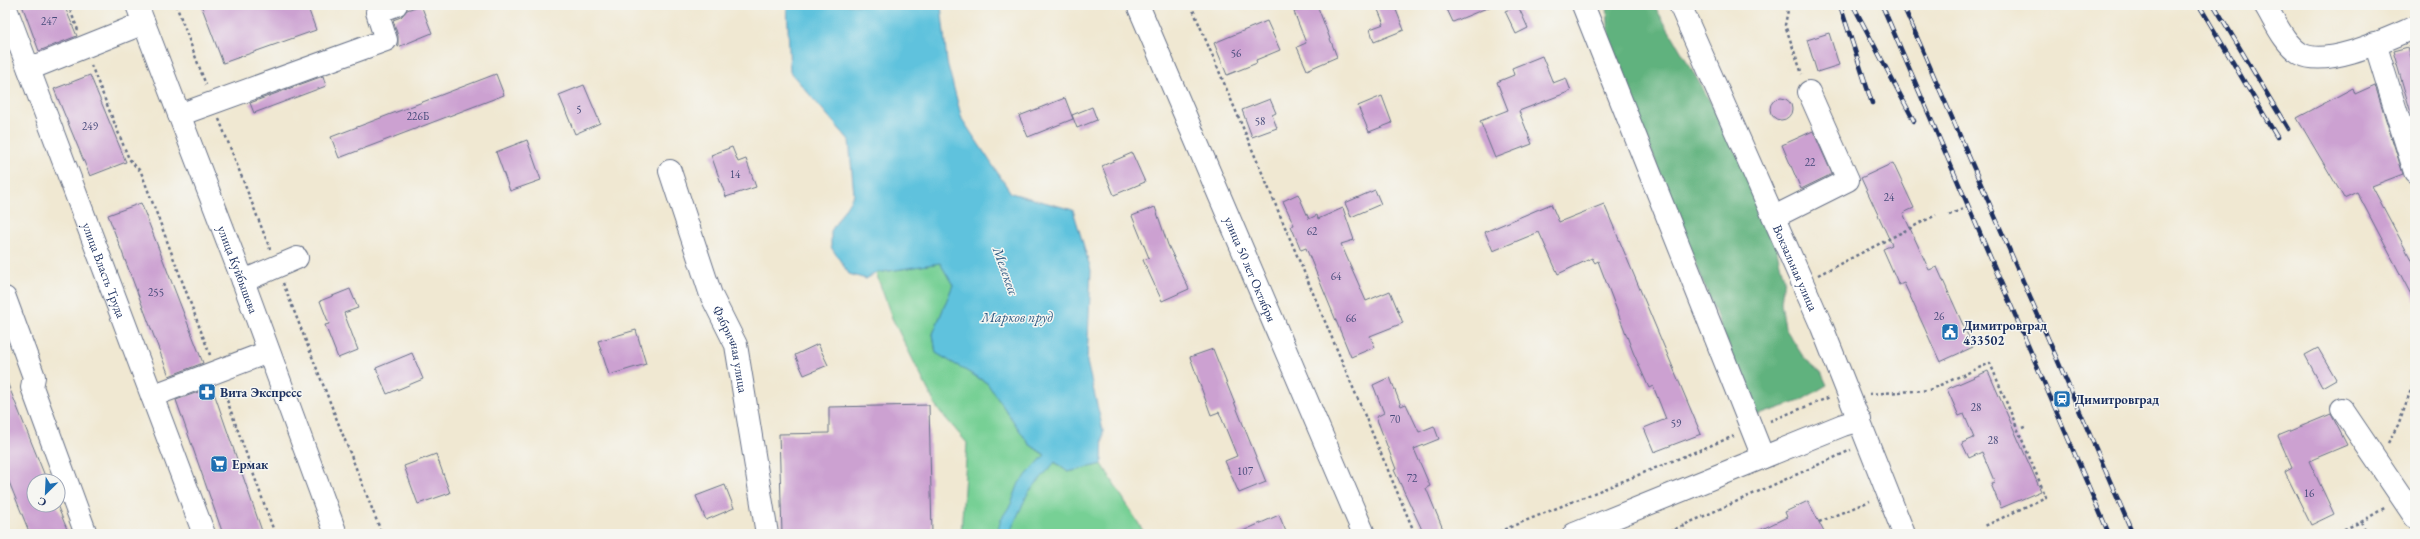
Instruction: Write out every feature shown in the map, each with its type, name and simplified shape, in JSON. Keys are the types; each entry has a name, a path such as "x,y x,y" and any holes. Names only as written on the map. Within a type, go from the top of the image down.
{"street":[{"path":"179,115 386,40 377,12 396,5"},
{"path":"1582,5 1763,458"},
{"name":"Вокзальная улица","path":"1680,5 1803,282 1850,395 1904,534"},
{"path":"2265,5 2284,38 2300,53 2314,59 2338,55 2375,43 2415,27"},
{"name":"улица Власть Труда","path":"5,6 204,534"},
{"name":"улица 50 лет Октября","path":"1141,6 1364,534"},
{"path":"29,69 84,47 140,14"},
{"name":"улица Куйбышева","path":"140,14 243,281 336,534"},
{"path":"2375,43 2415,172"},
{"path":"1774,217 1848,180 1809,92"},
{"name":"Фабричная улица","path":"670,171 711,295 736,346 767,534"},
{"path":"243,281 296,258"},
{"path":"5,298 34,377 32,387 86,534"},
{"path":"152,396 268,352"},
{"path":"2342,409 2415,517"},
{"path":"1574,534 1860,420"}],"path":[{"path":"68,5 129,160 141,172 217,371 275,534"},
{"path":"1191,5 1415,534"},
{"path":"1789,5 1785,25 1809,92"},
{"path":"1948,214 1970,206"},
{"path":"1803,282 1936,215"},
{"path":"1493,534 1831,396 1928,390 1990,363 2046,497 1984,526"},
{"path":"2377,460 2398,425 2411,386 2415,380"},
{"path":"2023,428 2028,426"},
{"path":"1664,534 1853,449"},
{"path":"2333,534 2361,522 2402,498"},
{"path":"1819,522 1873,500"},
{"path":"2361,522 2368,534"},
{"path":"1683,526 1686,534"}],"green space":[{"path":"1607,5 1654,5 1709,99 1767,212 1784,279 1781,302 1785,328 1804,358 1821,372 1827,385 1800,401 1756,416 1609,44"},
{"path":"940,263 953,285 933,334 936,353 987,383 1029,444 1068,472 1102,464 1145,534 961,534 967,443 937,408 892,318 876,273"}],"water":[{"name":"Марков пруд","path":"787,5 941,5 947,62 962,119 1011,193 1073,210 1091,270 1087,362 1103,430 1102,464 1068,472 1055,462 1028,493 1009,534 997,534 1001,519 1011,504 1019,483 1045,455 1029,444 987,383 936,353 933,334 953,285 940,263 876,273 866,279 849,274 831,247 831,231 854,194 849,140 790,72"}],"building":[{"path":"22,5 64,5 77,36 39,51"},
{"path":"201,5 307,5 316,30 223,63"},
{"path":"421,5 432,33 398,47 398,36 393,20 401,17 407,10"},
{"path":"1317,5 1337,57 1307,70 1297,47 1306,43 1294,12"},
{"path":"1376,5 1394,5 1404,30 1374,42 1370,29 1384,24"},
{"path":"1445,5 1494,5 1453,22"},
{"path":"1518,6 1528,28 1516,34 1505,11"},
{"path":"1267,21 1280,50 1256,60 1257,63 1227,75 1214,43"},
{"path":"1829,33 1839,65 1817,72 1807,40"},
{"path":"2408,47 2415,70 2415,112 2411,113 2393,51"},
{"path":"1542,56 1553,83 1566,78 1571,91 1519,111 1532,144 1495,158 1480,121 1508,110 1497,82 1514,75 1512,68"},
{"path":"496,74 504,95 339,158 331,137"},
{"path":"90,75 126,162 90,176 54,89"},
{"path":"323,76 326,86 254,113 250,103"},
{"path":"584,85 600,123 575,134 559,95"},
{"path":"2375,85 2403,174 2372,186 2415,267 2415,302 2357,192 2344,198 2297,118 2353,88 2355,94"},
{"path":"1382,96 1392,123 1369,132 1358,106"},
{"path":"1065,98 1073,119 1028,137 1019,116"},
{"path":"1781,98 1785,99 1791,105 1791,113 1785,119 1781,120 1777,119 1771,113 1770,109 1771,105 1777,99"},
{"path":"1270,99 1276,113 1272,115 1277,128 1252,137 1242,110"},
{"path":"1092,107 1097,120 1077,128 1072,115"},
{"path":"1813,131 1832,174 1801,189 1782,145"},
{"path":"527,140 541,180 510,191 496,152"},
{"path":"732,147 738,162 746,159 756,187 726,197 711,155"},
{"path":"1132,153 1145,182 1114,195 1102,166"},
{"path":"1893,163 1914,208 1903,213 1929,270 1937,267 1973,347 1940,362 1904,283 1899,285 1883,249 1892,245 1861,178"},
{"path":"1375,190 1381,204 1351,217 1345,203"},
{"path":"1298,194 1309,219 1317,215 1318,219 1343,208 1354,240 1341,244 1366,301 1390,291 1403,323 1370,336 1375,347 1351,357 1306,248 1301,250 1291,226 1294,225 1283,201"},
{"path":"141,203 203,363 169,376 108,215"},
{"path":"1551,204 1559,222 1604,204 1701,434 1654,452 1644,428 1666,419 1653,386 1649,388 1633,352 1598,261 1595,263 1592,258 1558,274 1539,232 1493,251 1485,232"},
{"path":"1155,207 1168,245 1189,289 1162,301 1143,260 1149,258 1132,216"},
{"path":"350,289 358,308 344,313 358,350 338,358 325,325 329,324 320,301"},
{"path":"636,330 646,364 609,375 598,341"},
{"path":"818,344 828,365 804,375 795,355"},
{"path":"2318,348 2336,379 2322,387 2305,355"},
{"path":"1213,349 1266,482 1239,493 1225,461 1237,456 1219,412 1211,415 1190,357"},
{"path":"412,353 423,379 387,394 376,368"},
{"path":"1988,371 2041,491 2001,508 1991,484 1995,483 1982,452 1969,458 1962,443 1974,438 1964,414 1959,416 1947,389"},
{"path":"5,377 44,473 26,473 26,513 60,513 69,534 30,534 5,472"},
{"path":"1390,377 1401,406 1406,404 1419,432 1434,426 1439,439 1414,449 1430,486 1426,488 1445,534 1424,534 1394,470 1396,469 1376,417 1384,413 1373,385"},
{"path":"212,387 263,534 223,534 176,400"},
{"path":"929,405 932,534 782,534 779,434 829,433 829,407"},
{"path":"2331,414 2347,445 2309,461 2334,514 2311,525 2285,472 2292,468 2278,436"},
{"path":"436,454 450,493 418,504 404,466"},
{"path":"725,485 734,508 706,520 696,496"},
{"path":"1808,501 1825,534 1752,534 1787,517 1785,512"},
{"path":"1279,515 1287,534 1236,534"}],"railway":[{"path":"1840,5 1872,103"},
{"path":"1853,5 1914,121"},
{"path":"1882,5 2109,534"},
{"path":"1903,5 2133,534"},
{"path":"2199,5 2277,137"},
{"path":"2214,5 2288,129"}],"place":[{"name":"Димитровград 433502","path":"1950,332"},
{"name":"Вита Экспресс","path":"207,392"},
{"name":"Димитровград","path":"2062,399"},
{"name":"Ермак","path":"219,464"}],"water label":[{"name":"Мелекесс","path":"1006,271"}]}
